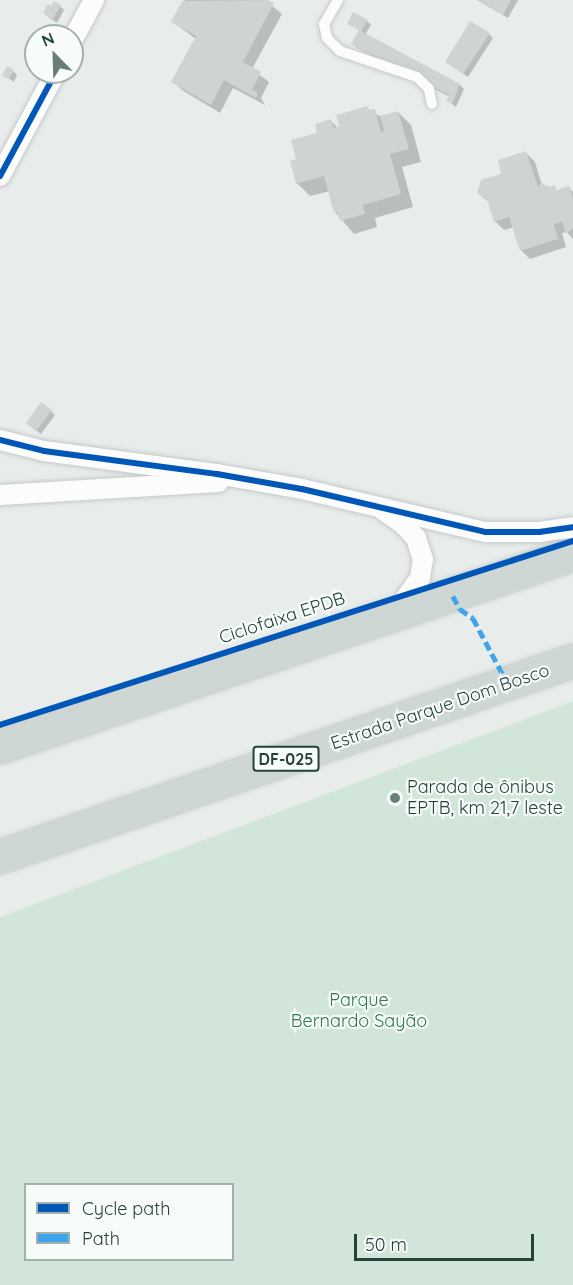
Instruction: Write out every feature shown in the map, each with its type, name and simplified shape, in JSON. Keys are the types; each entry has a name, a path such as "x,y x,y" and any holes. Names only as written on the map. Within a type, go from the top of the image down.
{"main road":[{"path":"0,747 573,554"},
{"name":"Estrada Parque Dom Bosco","path":"0,857 573,662"}],"street":[{"path":"81,24 94,0"},
{"path":"0,176 50,84"},
{"path":"0,440 44,451 241,479 374,505 486,532 539,532 573,527"},
{"path":"0,495 182,486 241,479"},
{"path":"374,505 402,523 416,538 423,559 420,578 393,616"}],"lane":[{"path":"338,0 324,24 327,38 340,51 417,77 429,89 432,104"}],"green space":[{"name":"Parque Bernardo Sayão","path":"573,701 573,1285 0,1285 0,917"}],"building":[{"path":"268,0 274,3 243,62 261,72 252,90 258,93 256,98 224,80 211,105 171,82 196,36 171,22 182,1"},
{"path":"478,0 511,0 503,15"},
{"path":"54,1 61,5 52,20 43,13 48,4 51,6"},
{"path":"353,12 368,20 361,31 460,84 452,104 446,101 449,95 351,44 359,30 347,24"},
{"path":"470,21 490,33 463,74 445,62"},
{"path":"7,66 14,70 9,79 2,76"},
{"path":"367,106 369,110 375,109 381,132 384,131 380,116 398,111 409,149 390,154 401,194 363,205 365,214 340,221 337,212 334,213 324,176 296,184 290,161 296,159 291,140 317,133 315,124 331,119 334,128 339,126 336,115"},
{"path":"526,151 538,187 541,183 550,187 555,185 556,190 569,186 573,198 573,228 566,234 562,222 554,224 558,239 520,251 509,217 494,222 487,199 477,193 481,180 501,174 498,160"},
{"path":"41,402 52,410 36,431 26,423"}],"marked path":[{"path":"453,596 460,609 473,618 508,684"}],"cycle path":[{"path":"0,176 50,84"},
{"path":"0,440 44,451 217,474 302,489 486,532 539,532 573,527"},
{"name":"Ciclofaixa EPDB","path":"0,725 573,541"}],"place":[{"name":"Parada de ônibus EPTB, km 21,7 leste","path":"395,798"}]}
